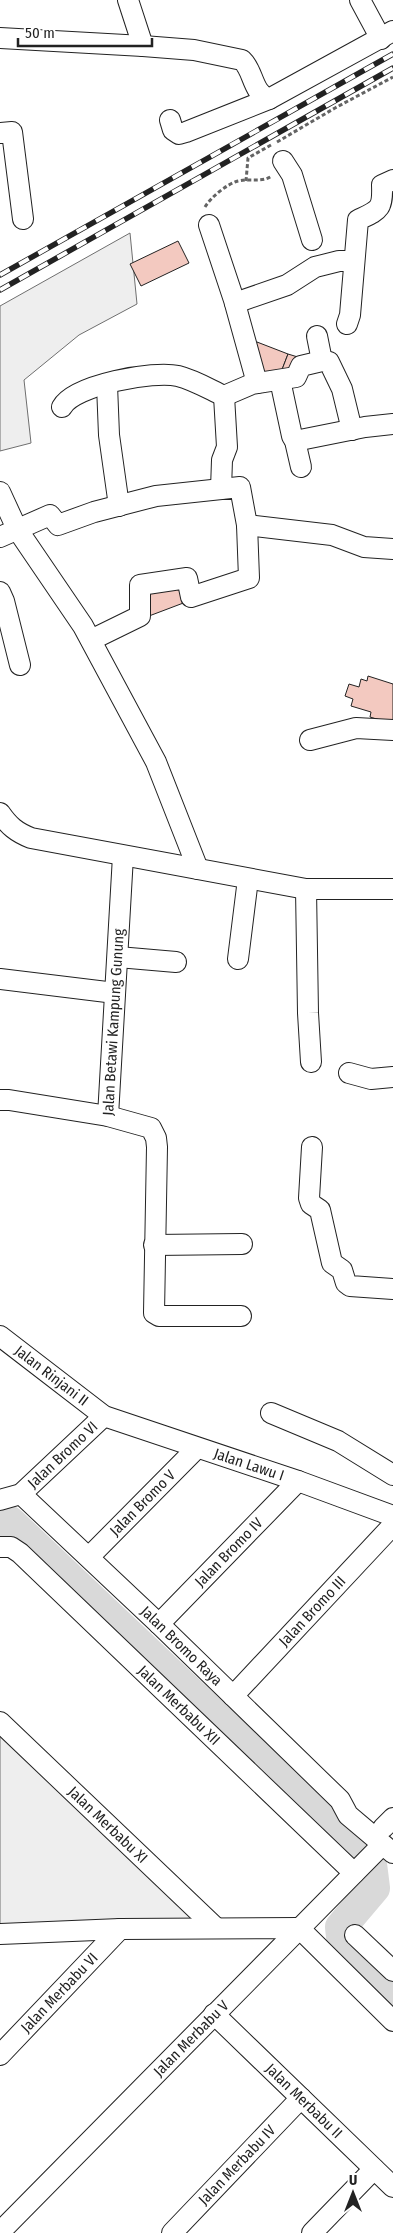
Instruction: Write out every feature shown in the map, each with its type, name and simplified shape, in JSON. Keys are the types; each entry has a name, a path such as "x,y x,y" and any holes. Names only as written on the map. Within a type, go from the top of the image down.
{"street":[{"path":"128,0 143,46"},
{"path":"170,120 173,130 179,134 186,132 269,99 387,35 360,0"},
{"path":"0,38 194,50 242,60 247,65 259,93 269,99"},
{"path":"0,133 12,132 22,219"},
{"path":"283,160 292,175 312,240"},
{"path":"348,324 358,220 377,210 382,202 382,185 393,180"},
{"path":"208,225 235,303 257,383"},
{"path":"235,303 287,285 315,267 339,261 354,261"},
{"path":"317,336 322,361"},
{"path":"62,407 66,401 77,394 138,376 176,375 224,396 257,383 296,377 301,366 322,361 329,362 342,389 352,430"},
{"path":"280,380 301,467"},
{"path":"106,385 119,506"},
{"path":"221,489 222,460 227,447 224,396"},
{"path":"296,441 393,424"},
{"path":"9,533 50,515 58,525 156,496 240,487 247,525 249,578 191,597 187,578 140,586 140,616 90,640"},
{"path":"0,492 9,533 90,640 156,762 198,870"},
{"path":"247,525 332,535 392,555"},
{"path":"1,598 20,665"},
{"path":"310,740 356,728 393,730"},
{"path":"0,813 8,825 17,832 31,838 123,856 306,889 393,889"},
{"name":"Jalan Betawi Kampung Gunung","path":"123,856 108,1116 151,1128 154,1132 157,1147 154,1245"},
{"path":"238,959 248,880"},
{"path":"306,889 308,1013 311,1062"},
{"path":"118,957 176,962"},
{"path":"0,979 115,993"},
{"path":"349,1073 371,1079 393,1077"},
{"path":"0,1100 108,1116"},
{"path":"312,1147 310,1204 320,1210 332,1263 342,1270 346,1284 350,1286 393,1289"},
{"path":"241,1316 159,1316 154,1313 154,1245 242,1244"},
{"name":"Jalan Rinjani II","path":"0,1336 104,1416"},
{"path":"271,1413 338,1441 393,1474"},
{"name":"Jalan Lawu I","path":"104,1416 298,1481 393,1516"},
{"name":"Jalan Bromo VI","path":"21,1494 104,1416"},
{"name":"Jalan Bromo V","path":"89,1557 197,1448"},
{"name":"Jalan Bromo IV","path":"159,1624 298,1481"},
{"path":"0,1500 21,1494"},
{"name":"Jalan Bromo Raya","path":"21,1494 159,1624 340,1800 353,1802 387,1838"},
{"name":"Jalan Bromo III","path":"233,1696 393,1525"},
{"name":"Jalan Merbabu XII","path":"0,1547 11,1547 20,1553 357,1869"},
{"name":"Jalan Merbabu XI","path":"0,1722 216,1928"},
{"name":"Jalan Merbabu V","path":"0,2232 387,1838"},
{"path":"0,1934 216,1928 299,1928 393,2021"},
{"name":"Jalan Merbabu VI","path":"0,2055 120,1930"},
{"path":"355,1935 393,1971"},
{"name":"Jalan Merbabu II","path":"214,2014 393,2187"},
{"name":"Jalan Merbabu IV","path":"172,2233 301,2098"},
{"path":"312,2233 374,2168"}],"path":[{"path":"246,181 248,158 393,77"},
{"path":"208,225 205,207 211,198 237,181 260,181 272,177 283,160"}],"shaded area":[{"path":"130,233 137,304 79,335 24,380 31,443 0,451 0,306"},
{"path":"0,1735 197,1919 0,1928"}],"building":[{"path":"178,241 189,263 141,286 130,264"},
{"path":"257,342 288,354 278,380 253,367 251,359"},
{"path":"288,354 301,358 278,380"},
{"path":"183,581 186,602 149,616 143,587"},
{"path":"368,676 393,684 393,724 370,717 371,712 351,706 353,699 345,696 349,684 359,687 361,679 367,681"}],"waterway":[{"path":"0,1525 10,1522 371,1864 374,1888 341,1927 343,1946 393,1995"}],"railway":[{"path":"0,275 393,54"},
{"path":"0,290 393,68"}]}
